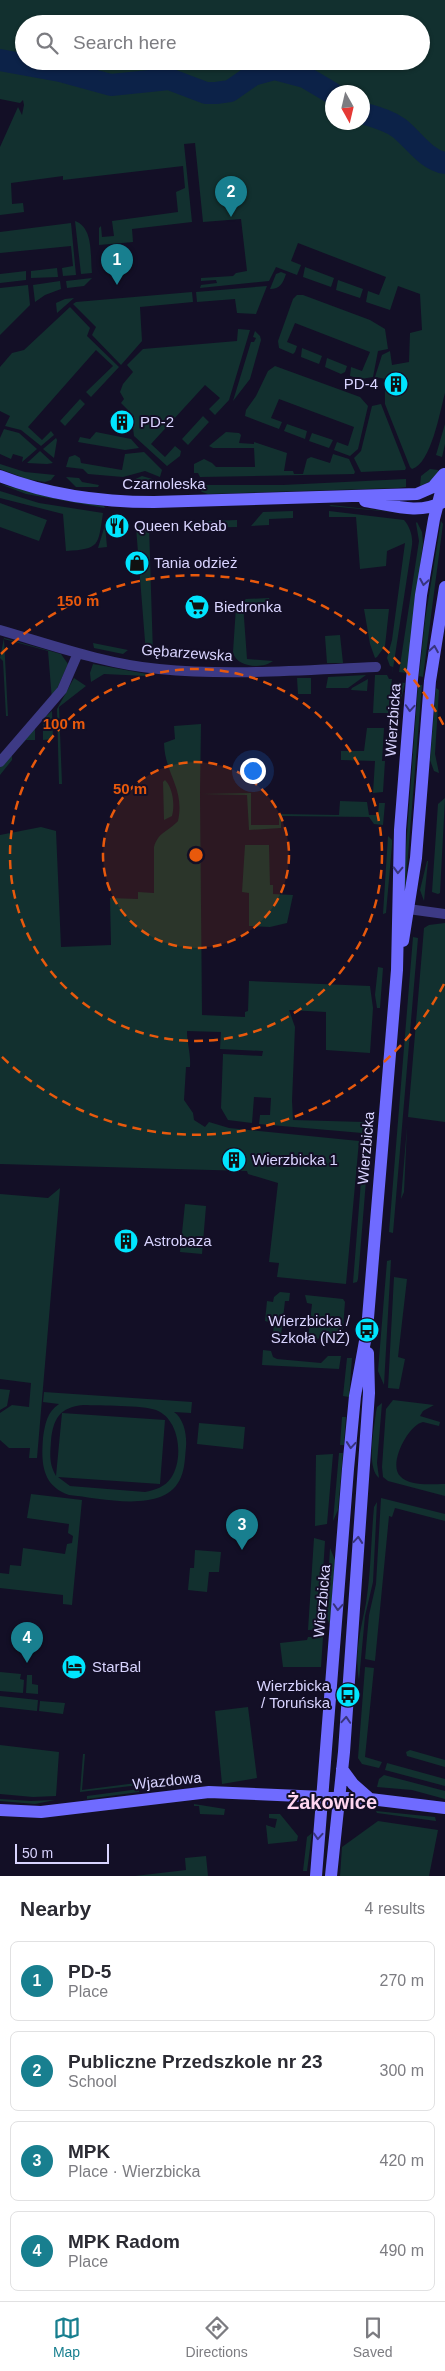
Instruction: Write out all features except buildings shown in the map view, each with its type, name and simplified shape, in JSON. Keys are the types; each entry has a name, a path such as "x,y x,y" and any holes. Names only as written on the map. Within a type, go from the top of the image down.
{"street":[{"path":"417,494 433,487 445,474"},
{"name":"Wierzbicka","path":"316,1876 355,1396 367,1330 402,908 400,830 412,679 421,595 432,534 443,506 445,474"},
{"name":"Czarnoleska","path":"0,476 58,493 134,502 417,494"},
{"path":"417,494 430,498 443,506"},
{"name":"Czarnoleska","path":"330,497 416,510 443,506"},
{"path":"416,510 425,518 432,534"},
{"name":"Wierzbicka","path":"402,908 416,858 430,681 445,586"},
{"name":"Gębarzewska","path":"0,630 78,653 151,668 284,672 376,667"},
{"path":"0,762 62,690 78,653"},
{"path":"402,908 445,914"},
{"name":"Wierzbicka","path":"331,1876 342,1769 369,1393 367,1330"},
{"path":"342,1769 353,1784 370,1799"},
{"name":"Wjazdowa","path":"0,1810 41,1812 200,1792 370,1799 445,1808"}],"green space":[{"path":"0,0 445,0 445,393 434,436 419,465 412,469 410,467 385,404 385,390 392,389 391,380 375,377 382,355 390,351 392,365 409,362 410,333 422,330 420,294 398,286 390,310 366,302 368,291 379,295 386,277 298,243 291,261 301,265 297,275 276,267 269,281 200,288 201,285 217,283 216,280 201,281 201,278 233,276 236,273 247,271 241,219 203,222 195,143 184,144 192,222 132,229 133,242 99,245 99,228 101,226 102,237 114,236 112,221 178,212 176,192 185,188 183,166 63,180 63,176 11,183 12,204 23,203 24,212 0,215 0,147 18,107 22,115 23,100 20,103 0,99"},
{"path":"75,221 81,225 88,236 92,273 81,274"},
{"path":"71,223 76,275 63,276 62,268 73,266 71,246 0,253 0,232"},
{"path":"305,267 334,278 331,287 303,277"},
{"path":"57,268 58,277 31,278 31,271"},
{"path":"26,271 26,280 0,283 0,274"},
{"path":"281,272 286,274 282,283 279,287 270,289 276,274"},
{"path":"92,278 84,286 67,288 66,281"},
{"path":"338,280 363,289 360,298 336,290"},
{"path":"60,281 61,289 45,295 35,302 33,285"},
{"path":"28,285 30,305 0,335 0,288"},
{"path":"267,286 256,314 237,313 235,299 197,302 196,292"},
{"path":"192,292 193,302 140,307 142,341 121,365 92,335 96,327 73,304 76,302"},
{"path":"297,295 303,295 370,320 385,329 388,349 378,351 373,377 361,379 350,376 351,367 362,371 370,352 295,323 287,342 297,346 295,352 293,354 279,348 278,341 293,299"},
{"path":"74,298 57,313 56,303"},
{"path":"70,307 90,328 87,336 119,367 91,397 86,392 113,366 96,350 28,427 42,440 51,431 54,435 41,446 21,430 5,426 10,416 0,411 0,367 12,353 24,350"},
{"path":"238,329 250,330 229,400 215,415 209,409 220,398 205,385 151,444 165,457 175,446 181,451 180,456 167,466 134,436 132,420 134,416 121,403 124,399 120,392 123,384 133,372 127,365 143,349 237,341"},
{"path":"255,331 261,340 250,379 233,401 251,342 254,342 256,338 253,337"},
{"path":"302,348 322,356 319,364 301,357"},
{"path":"327,358 347,366 345,372 341,374 325,367"},
{"path":"275,366 360,397 368,406 358,449 350,456 334,450 337,442 348,446 354,427 279,399 271,418 282,422 279,429 245,416 246,410 256,396 268,371"},
{"path":"80,399 85,404 65,426 60,421"},
{"path":"381,404 406,468 405,470 361,472 354,458 361,451 372,406"},
{"path":"203,416 209,422 188,445 182,439"},
{"path":"287,424 307,431 305,439 284,431"},
{"path":"445,424 445,444 442,457 436,455"},
{"path":"4,429 19,433 37,449 22,462 23,457 13,454 11,459 0,454 0,438"},
{"path":"96,432 131,439 139,448 125,450 78,442 80,437 90,439"},
{"path":"226,432 239,433 241,435 239,443 254,444 254,442 287,453 284,471 303,474 307,459 311,457 330,463 333,454 349,459 355,472 354,474 200,477 198,473 194,473 194,464 204,459 216,467 255,467 254,448 213,448 209,446"},
{"path":"312,433 333,440 329,448 309,441"},
{"path":"56,438 57,440 54,458 43,449"},
{"path":"40,451 53,463 27,463"},
{"path":"144,452 162,470 160,477 145,471 123,477 88,474 83,469 66,467 69,457 75,455 80,458 81,463 122,470 125,454"},
{"path":"0,464 25,472 55,475 51,480 45,482 27,479 0,469"},
{"path":"430,469 438,470 438,472 431,481 420,486 421,476"},
{"path":"142,476 159,481 159,483 129,482"},
{"path":"66,477 79,478 82,482 99,485 98,487 76,487"},
{"path":"406,479 406,487 398,488 208,494 202,492 195,485 283,485"},
{"path":"0,484 57,499 104,506 105,508 26,494"},
{"path":"0,491 39,503 103,513 98,539 91,547 66,551 63,514 0,498"},
{"path":"0,503 47,520 39,541 0,527"},
{"path":"331,505 403,513 329,506"},
{"path":"293,511 293,518 269,519 269,525 251,526 263,512"},
{"path":"329,511 404,520 409,529 412,545 392,675 393,667 390,666 387,658 392,640 405,543 387,551 386,566 360,569 356,517 329,517"},
{"path":"237,520 237,527 185,528 184,522"},
{"path":"441,521 443,524 423,677 419,676 425,620"},
{"path":"417,522 422,532 423,543 407,673 399,672 419,541"},
{"path":"105,525 107,547 98,548"},
{"path":"149,526 153,654 146,654 136,527"},
{"path":"269,598 270,602 243,604 247,659 273,661 269,664 250,666 239,661 233,652 236,607 246,599"},
{"path":"364,609 389,609 385,646 375,658 370,644"},
{"path":"340,635 343,663 327,663 325,636"},
{"path":"4,638 61,654 68,664 52,700 48,651 4,639 8,716 6,716 3,661 0,658"},
{"path":"93,643 128,650 123,654 94,648"},
{"path":"93,664 147,674 146,676 104,674 91,682 90,673"},
{"path":"366,675 348,688 326,688 328,677"},
{"path":"375,675 387,675 389,679 392,679 388,713 373,713"},
{"path":"74,678 86,686 59,707 62,784 59,784 57,709"},
{"path":"297,678 311,678 311,694 298,694"},
{"path":"368,679 367,691 351,690 352,688"},
{"path":"398,682 405,683 398,712 396,710"},
{"path":"418,685 422,685 405,892 403,888"},
{"path":"436,688 439,690 435,754 439,773 434,771 430,760"},
{"path":"52,711 53,739 43,740 43,719"},
{"path":"201,724 202,1015 245,1017 245,1012 248,1011 249,981 370,986 373,1008 370,1053 326,1050 326,1012 289,1010 295,1027 293,1120 364,1122 362,1133 259,1124 260,1115 270,1115 271,1098 254,1097 252,1123 228,1120 221,1108 223,1054 262,1056 263,1051 220,1049 221,1032 187,1031 190,1067 186,1067 184,1100 193,1113 194,1120 205,1127 209,1122 229,1128 359,1141 346,1284 277,1277 279,1263 269,1262 278,1183 248,1174 247,1171 0,1164 0,835 41,827 56,831 61,947 111,945 110,898 138,899 138,892 154,893 154,847 158,838 178,821 179,799 165,754 164,743 175,739 174,726"},
{"path":"35,728 35,740 26,740 12,754 12,760 0,775 0,766"},
{"path":"367,728 384,728 382,761 385,761 383,792 373,793 375,761 341,760 341,751 364,751"},
{"path":"165,780 172,792 173,807 172,816 164,820 163,782"},
{"path":"251,793 251,825 279,825 279,814 339,815 340,801 367,802 369,815 378,815 379,803 385,803 383,825 374,824 369,817 281,816 281,828 249,830 247,795 200,794"},
{"path":"445,798 440,893 438,894 432,892 438,804"},
{"path":"388,836 392,840 392,845 386,913 383,914"},
{"path":"245,845 269,845 270,885 273,885 273,894 293,895 287,923 270,927 249,926 249,893 242,892"},
{"path":"428,861 424,901 420,890"},
{"path":"445,923 445,1122 408,1117 424,928 429,925"},
{"path":"413,937 418,938 393,1233 389,1232"},
{"path":"378,967 383,968 380,1008 377,1008 375,995"},
{"path":"407,1127 404,1192 401,1199"},
{"path":"364,1143 368,1156 358,1279 357,1282 353,1283"},
{"path":"60,1188 37,1458 29,1458 30,1448 9,1448 0,1440 0,1413 12,1405 29,1407 31,1383 0,1379 0,1194 48,1198"},
{"path":"185,1204 206,1206 202,1254 180,1252"},
{"path":"391,1260 384,1385 378,1371 387,1261"},
{"path":"394,1277 407,1279 398,1357 405,1359 399,1389 388,1388"},
{"path":"280,1292 290,1293 289,1301 285,1301 281,1335 273,1334 274,1323 265,1321 267,1301 273,1302 274,1297"},
{"path":"305,1295 343,1299 345,1302 342,1340 308,1338 312,1304 307,1303"},
{"path":"263,1350 271,1351 273,1357 277,1359 321,1363 328,1356 341,1356 339,1369 262,1365"},
{"path":"347,1358 352,1358 349,1397 343,1396"},
{"path":"0,1389 10,1390 7,1406 0,1410"},
{"path":"44,1392 192,1402 191,1413 174,1412 182,1423 186,1437 185,1462 181,1477 173,1489 162,1496 147,1500 115,1501 69,1495 60,1491 48,1480 42,1456 46,1423 49,1415 59,1404 43,1402","holes":["83,1405 142,1407 156,1410 164,1415 175,1430 178,1451 178,1461 169,1481 160,1488 145,1492 70,1486 58,1477 160,1484 165,1420 62,1413 56,1476 50,1455 52,1433 56,1420 63,1411"]},
{"path":"393,1400 434,1405 423,1411 420,1416 440,1422 439,1426 423,1422 411,1430 401,1446 396,1463 397,1470 404,1480 421,1484 445,1484 445,1496 388,1481 383,1477 386,1409"},
{"path":"382,1403 377,1463 379,1478 375,1473 373,1465 372,1447 377,1407"},
{"path":"342,1417 346,1417 344,1445 340,1445"},
{"path":"199,1423 245,1427 243,1449 197,1444"},
{"path":"339,1453 343,1453 338,1510 333,1521"},
{"path":"333,1454 327,1524 315,1526 316,1455"},
{"path":"31,1494 82,1500 72,1605 63,1604 63,1595 0,1588 0,1573 9,1574 10,1565 21,1566 23,1548 65,1554 67,1544 72,1543 73,1536 68,1533 69,1524 27,1518"},
{"path":"381,1498 445,1514 445,1521 395,1508 392,1517 389,1516 375,1661 365,1659 369,1615 376,1584"},
{"path":"377,1502 373,1582 365,1616 359,1680 358,1650 368,1591 374,1507"},
{"path":"314,1538 325,1541 320,1617 324,1629 308,1630"},
{"path":"330,1548 335,1560 330,1625 326,1616"},
{"path":"195,1550 221,1552 219,1572 209,1572 207,1592 188,1590 190,1568 194,1568"},
{"path":"308,1637 323,1637 321,1667 283,1667 280,1643 307,1640"},
{"path":"365,1667 374,1668 365,1757 382,1762 379,1768 362,1764 358,1758"},
{"path":"0,1672 21,1674 20,1679 24,1680 23,1693 0,1691"},
{"path":"27,1675 32,1675 32,1684 38,1685 38,1694 26,1693"},
{"path":"0,1696 38,1700 37,1711 0,1707"},
{"path":"40,1701 65,1703 63,1714 39,1711"},
{"path":"248,1707 257,1778 222,1784 215,1711"},
{"path":"0,1745 59,1752 56,1796 33,1797 0,1794"},
{"path":"410,1750 445,1760 445,1767 407,1756 406,1752"},
{"path":"83,1754 85,1754 82,1790 199,1775 199,1778 80,1792"},
{"path":"387,1763 445,1779 445,1786 385,1770"},
{"path":"384,1775 445,1791 445,1799 412,1790 377,1787 379,1779"},
{"path":"139,1789 139,1792 87,1799 87,1796"},
{"path":"0,1799 55,1800 35,1804 0,1801"},
{"path":"194,1804 225,1809 224,1815 200,1814 199,1806 194,1806"},
{"path":"376,1811 435,1817 436,1821 377,1813"},
{"path":"269,1814 280,1814 298,1836 297,1841 268,1844 266,1825 275,1828 277,1819 269,1818"},
{"path":"378,1821 438,1830 429,1876 340,1876 342,1847"},
{"path":"312,1833 307,1871 303,1871 307,1837"},
{"path":"206,1856 208,1876 135,1876 186,1870 185,1858"}],"waterway":[{"path":"0,60 15,63"},
{"path":"55,70 111,85 169,79 206,93 230,91 253,75 271,70"},
{"path":"279,70 305,77 325,89"},
{"path":"370,116 395,125 426,154 445,163"}],"place":[{"name":"Publiczne Przedszkole nr 23","path":"231,217"},
{"name":"PD-5","path":"117,285"},
{"name":"PD-4","path":"396,384"},
{"name":"PD-2","path":"122,422"},
{"name":"Queen Kebab","path":"117,526"},
{"name":"Tania odzież","path":"137,563"},
{"name":"Biedronka","path":"197,607"},
{"name":"Wierzbicka 1","path":"234,1160"},
{"name":"Astrobaza","path":"126,1241"},
{"name":"Wierzbicka / Szkoła (NŻ)","path":"367,1330"},
{"name":"MPK","path":"242,1550"},
{"name":"MPK Radom","path":"27,1663"},
{"name":"StarBal","path":"74,1667"},
{"name":"Wierzbicka / Toruńska","path":"348,1695"}],"district":[{"name":"Żakowice","path":"332,1802"}]}
